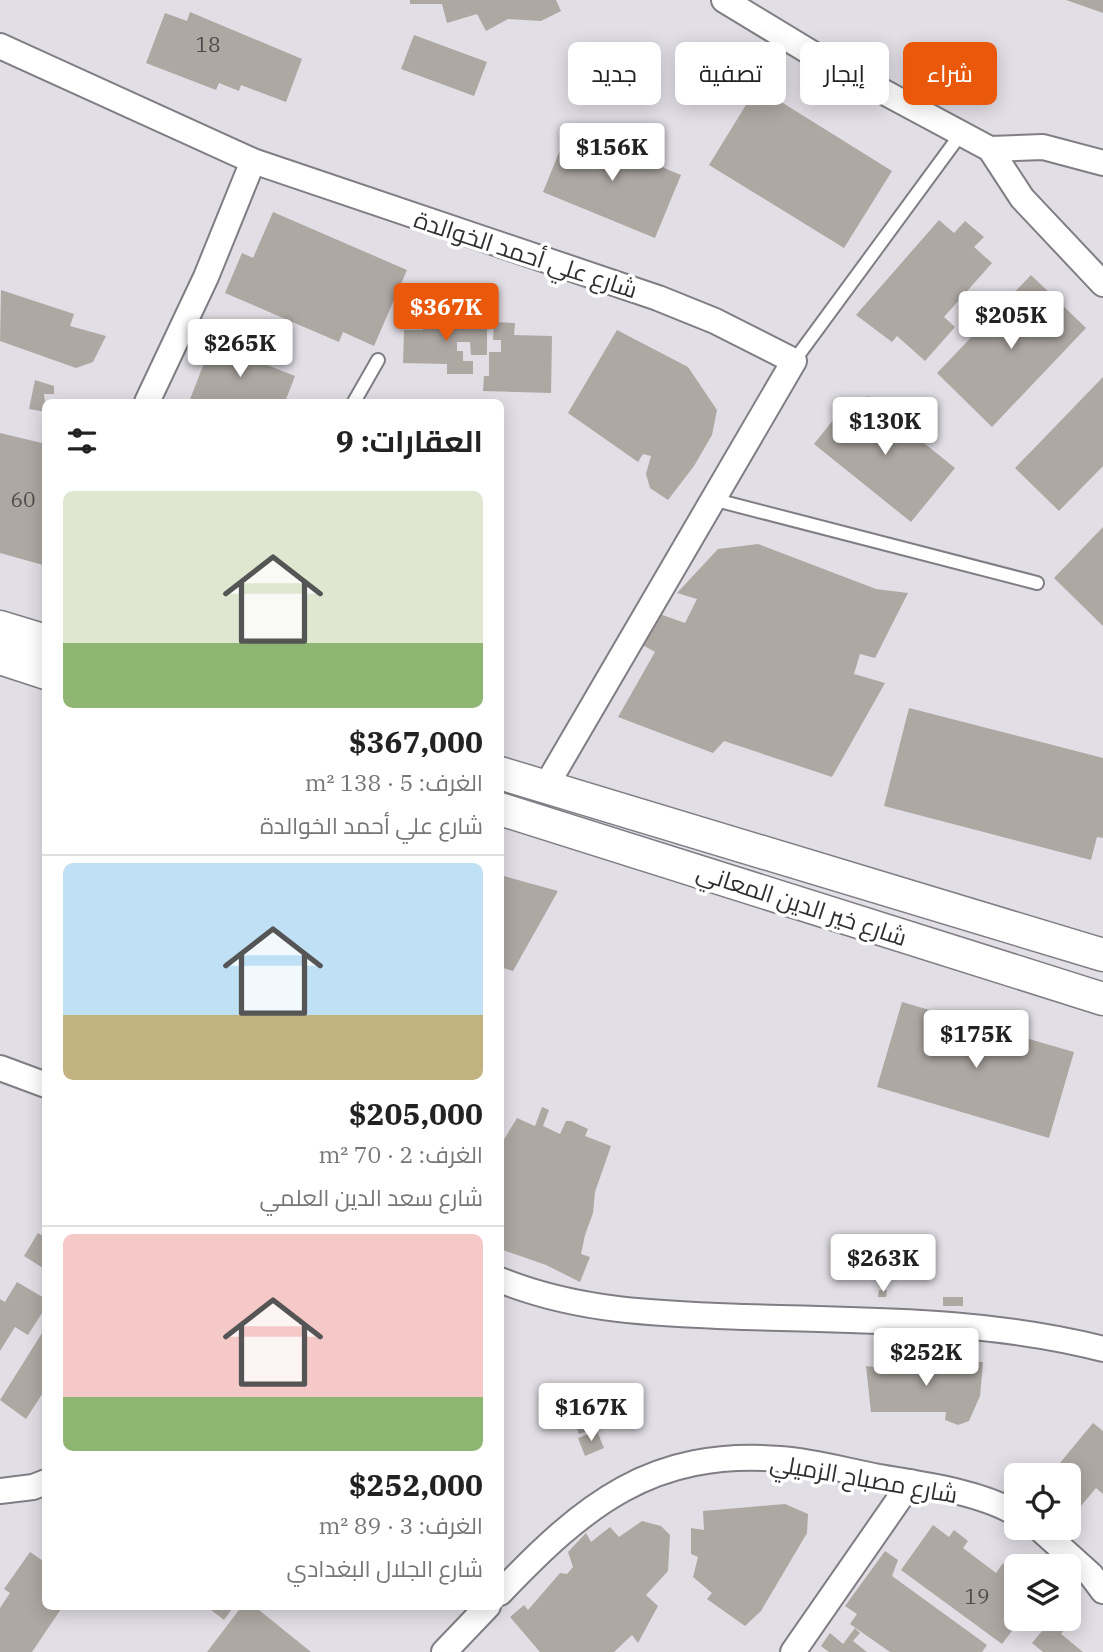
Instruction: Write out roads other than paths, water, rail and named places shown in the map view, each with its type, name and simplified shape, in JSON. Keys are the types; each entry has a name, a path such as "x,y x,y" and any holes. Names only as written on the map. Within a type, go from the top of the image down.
{"street":[{"path":"724,0 989,149 1043,147 1103,163"},
{"name":"شارع علي أحمد الخوالدة","path":"0,46 253,161 659,298 715,321 793,360"},
{"path":"989,149 1022,198 1103,285"},
{"path":"148,399 201,289 253,161"},
{"path":"546,786 793,360"},
{"path":"0,627 42,640"},
{"path":"0,659 42,672"},
{"name":"شارع خير الدين المعاني","path":"504,774 1103,955"},
{"name":"شارع خير الدين المعاني","path":"504,810 1103,999"},
{"path":"0,1068 42,1084"},
{"path":"504,1281 576,1303 635,1313 907,1323 1053,1336 1103,1349"},
{"name":"شارع مصباح الزميلي","path":"504,1589 580,1517 620,1488 677,1466 780,1459 911,1482 1004,1506"},
{"path":"793,1652 911,1482"},
{"path":"0,1491 42,1484"},
{"path":"1052,1540 1091,1575 1103,1591"},
{"path":"444,1652 484,1610"}],"lane":[{"path":"793,360 960,135"},
{"path":"356,399 378,360"},
{"path":"712,499 1037,583"}]}
